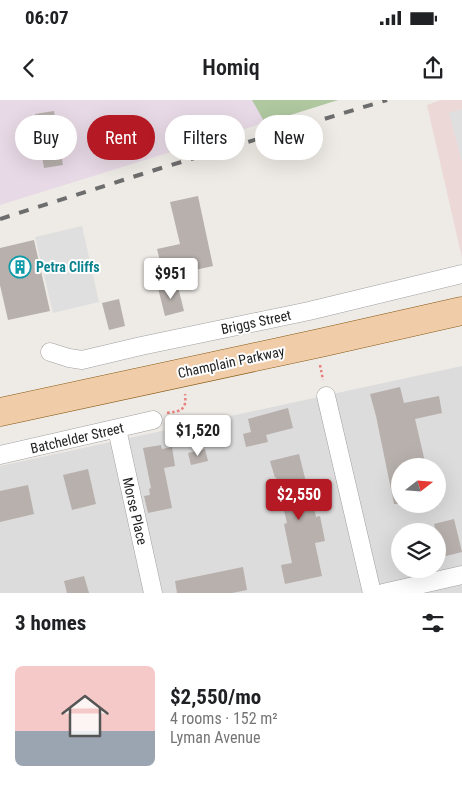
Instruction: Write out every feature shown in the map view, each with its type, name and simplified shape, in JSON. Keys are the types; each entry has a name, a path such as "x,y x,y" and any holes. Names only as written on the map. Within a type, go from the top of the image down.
{"main road":[{"name":"Champlain Parkway","path":"0,412 320,344 462,311"}],"street":[{"name":"Briggs Street","path":"50,352 82,360 462,274"},
{"path":"326,396 372,593"},
{"name":"Batchelder Street","path":"0,455 154,420"},
{"name":"Morse Place","path":"116,429 153,593"},
{"path":"383,593 462,575"}],"path":[{"path":"154,420 161,415 179,411 184,407 186,402 185,393"}],"shaded area":[{"path":"0,100 338,100 290,115 255,115 255,126 245,129 245,115 165,115 165,154 155,157 155,115 87,115 87,160 145,160 0,205"},
{"path":"441,100 462,100 462,258 427,105"},
{"path":"462,109 462,162 449,113"},
{"path":"82,226 99,302 53,313 35,237"},
{"path":"462,366 462,593 0,593 0,466"}],"green space":[{"path":"252,100 338,100 290,115 260,115"}],"building":[{"path":"54,111 55,115 35,115"},
{"path":"43,160 62,160 63,165 44,168"},
{"path":"198,196 213,266 164,277 157,249 180,244 170,202"},
{"name":"Petra Cliffs","path":"34,240 50,311 8,320 0,285 0,248"},
{"path":"177,283 184,311 165,316 158,288"},
{"path":"119,299 125,326 109,330 102,303"},
{"path":"400,387 404,403 439,396 442,413 415,419 424,458 391,458 391,489 376,416 370,394"},
{"path":"288,408 293,428 266,435 268,442 246,447 243,434 251,432 248,419"},
{"path":"161,445 162,449 172,447 175,466 164,468 172,508 148,513 144,496 150,495 149,489 151,488 143,448"},
{"path":"205,449 208,461 191,465 188,453"},
{"path":"299,454 316,517 320,516 325,541 315,543 322,576 285,584 281,565 292,563 284,524 287,523 276,477 270,461"},
{"path":"88,469 96,504 72,510 63,475"},
{"path":"28,485 34,514 0,522 0,491"},
{"path":"454,519 462,552 446,556 446,523 438,523"},
{"path":"243,567 247,590 232,593 177,593 175,581"},
{"path":"84,576 89,593 67,593 64,581"}],"railway":[{"path":"0,219 387,100"}],"place":[{"name":"Petra Cliffs","path":"20,267"}]}
